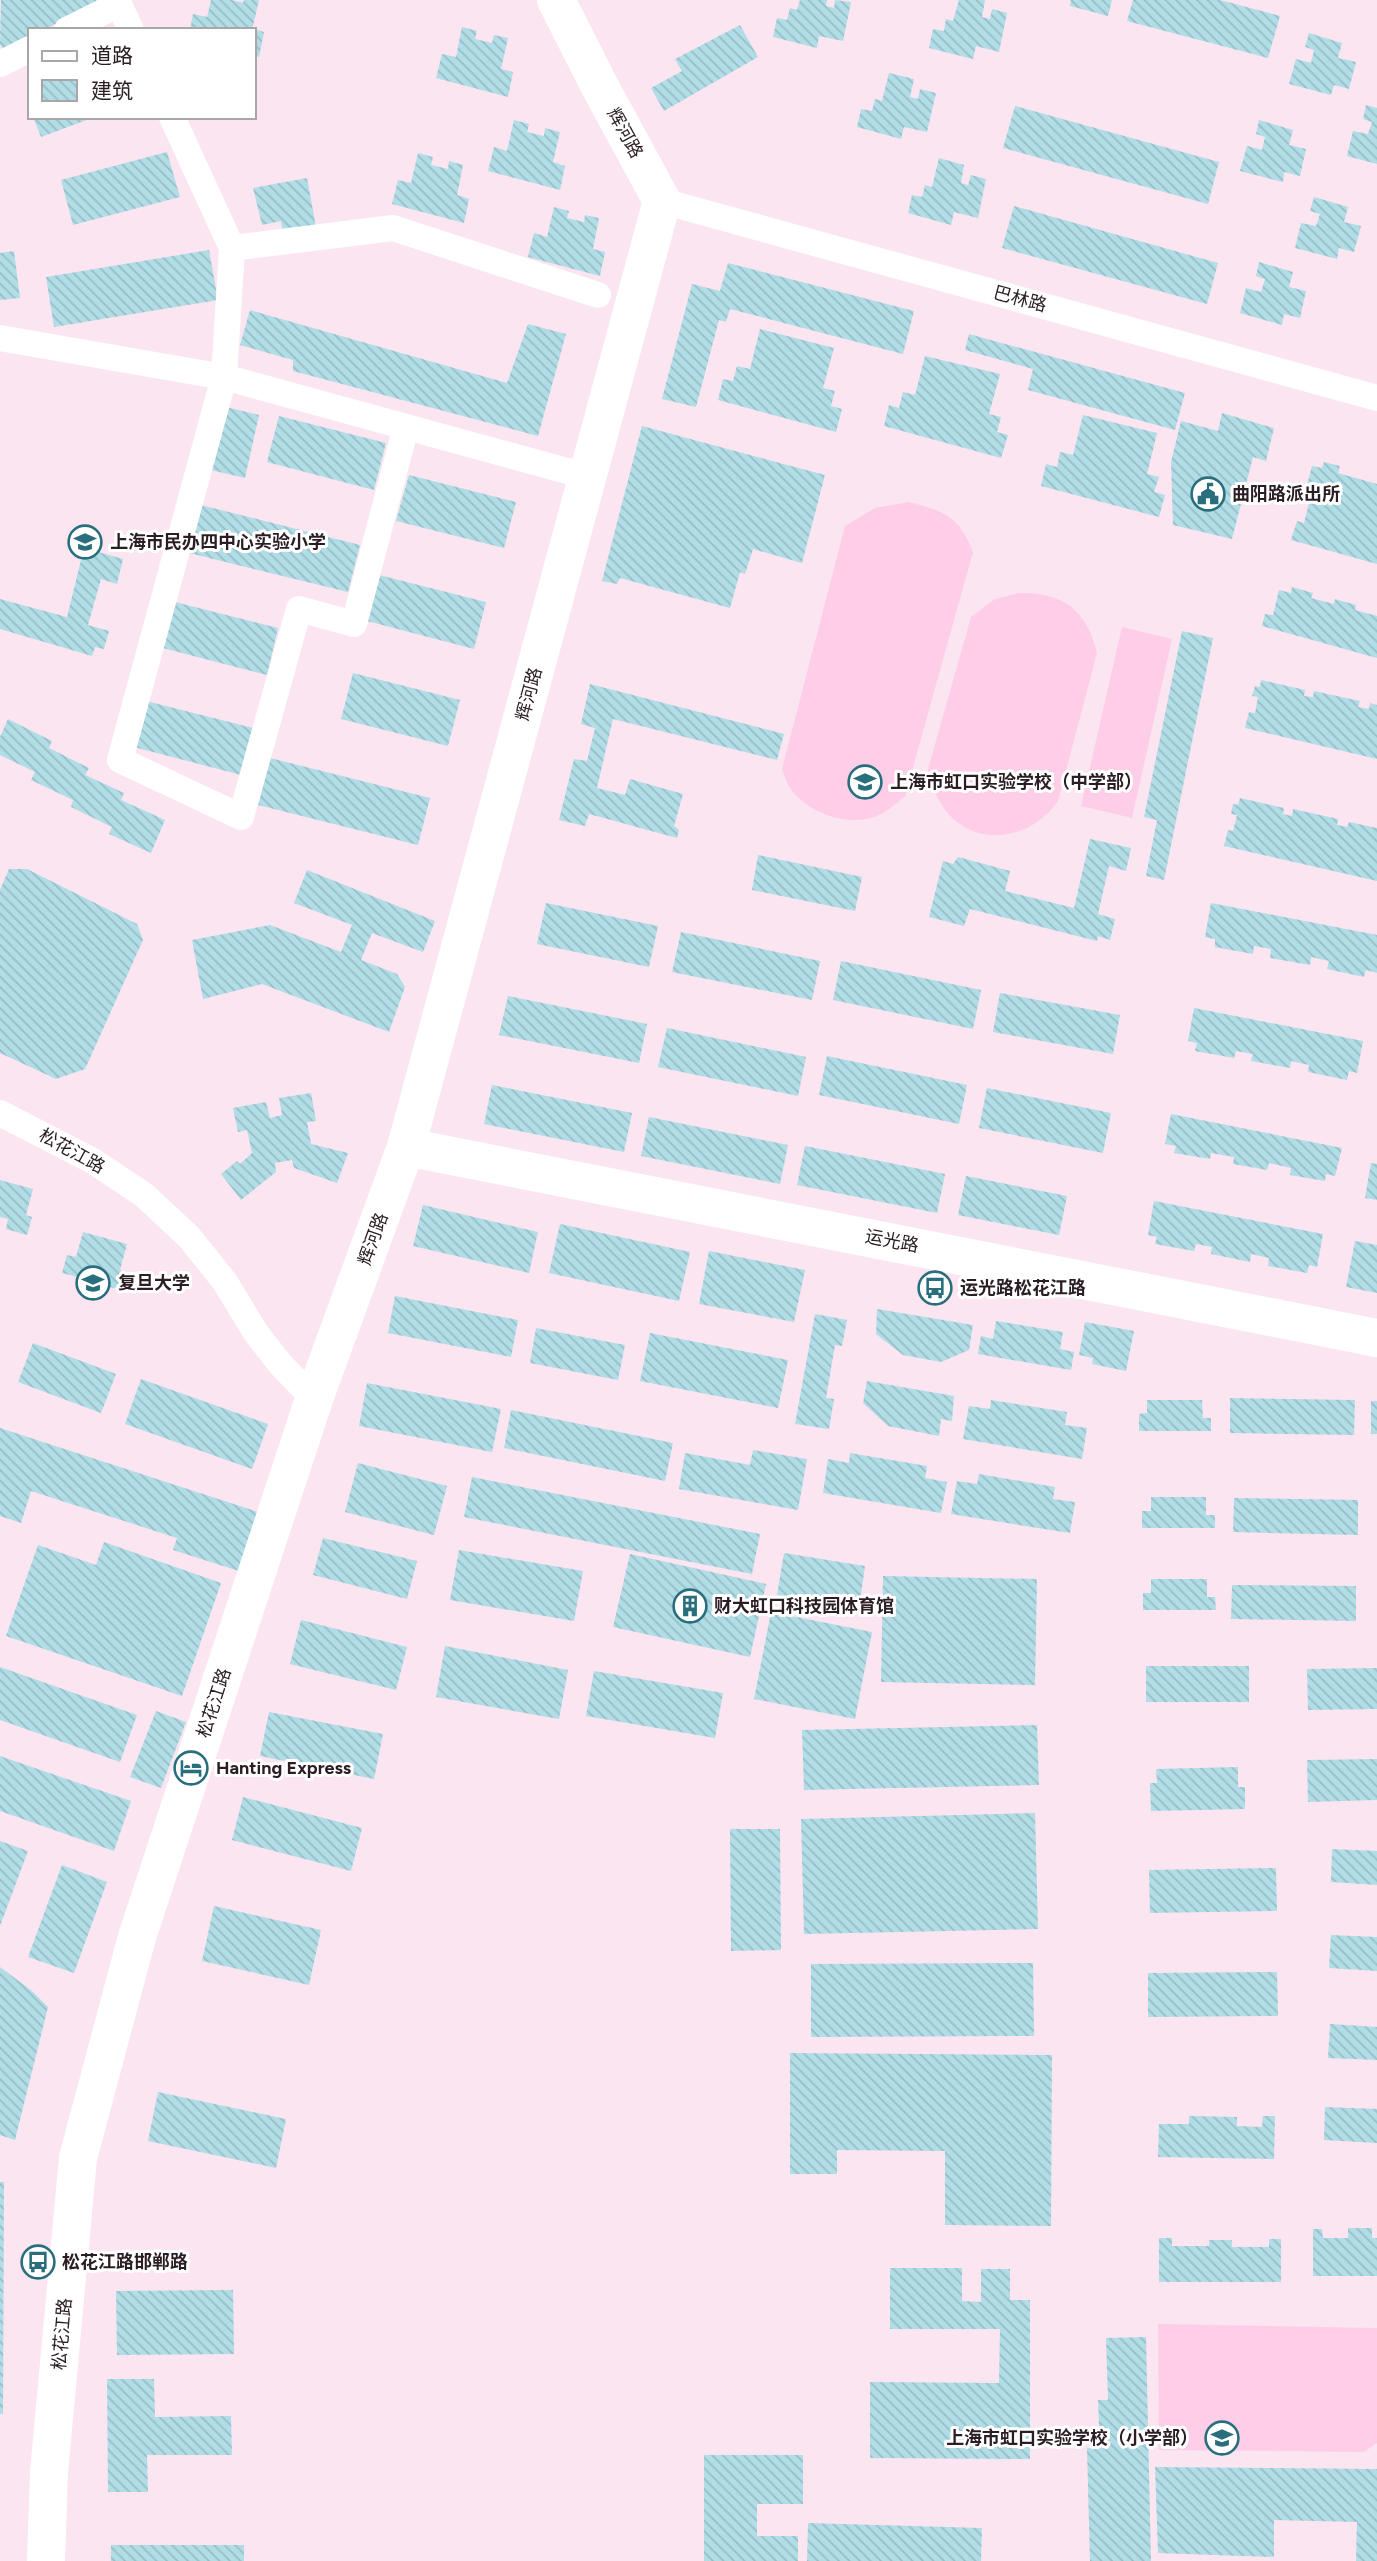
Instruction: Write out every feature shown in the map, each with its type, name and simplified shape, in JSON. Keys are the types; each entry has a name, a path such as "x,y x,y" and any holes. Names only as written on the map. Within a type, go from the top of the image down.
{"street":[{"name":"辉河路","path":"314,1399 406,1147 662,201 556,0"},
{"path":"71,28 118,2 130,28"},
{"path":"0,64 28,50"},
{"path":"173,119 232,248 224,377 120,760 241,817 299,609 354,624 406,427"},
{"name":"巴林路","path":"662,201 1377,398"},
{"path":"232,248 394,228 598,295"},
{"path":"0,338 224,377 589,477"},
{"name":"松花江路","path":"0,1113 93,1161 144,1195 189,1237 225,1282 256,1333 281,1366 314,1399 137,1937 78,2158 49,2472 46,2561"},
{"name":"运光路","path":"406,1147 1377,1338"}],"shaded area":[{"path":"909,502 949,517 962,530 973,552 905,796 887,811 874,817 842,819 820,812 801,800 790,788 782,769 845,526 875,508"},
{"path":"1019,593 1048,596 1071,607 1087,625 1097,653 1058,801 1046,815 1032,825 1000,835 983,834 968,829 953,819 939,800 928,769 971,617 995,599"},
{"path":"1122,627 1172,639 1132,818 1081,806"},
{"path":"1158,2324 1377,2328 1377,2443 1364,2452 1159,2450"}],"building":[{"path":"1,0 97,2 48,28 28,28 28,39 4,51 0,44"},
{"path":"211,0 243,3 244,0 259,0 252,28 190,28 193,14 207,17"},
{"path":"800,0 827,0 826,6 834,8 835,0 851,2 843,41 819,36 817,48 773,37 777,18 787,20 790,8 797,10"},
{"path":"959,0 985,0 982,17 990,19 992,9 1007,13 999,52 976,46 973,59 929,48 933,29 944,31 946,19 953,21"},
{"path":"1071,0 1112,0 1108,16 1070,6"},
{"path":"1133,0 1220,0 1280,16 1268,58 1127,21"},
{"path":"740,25 758,57 664,111 651,88 682,71 675,59"},
{"path":"462,27 477,31 475,39 492,43 494,35 508,38 501,69 513,72 508,97 436,78 442,54 456,57"},
{"path":"256,30 264,32 259,57 256,56"},
{"path":"1309,33 1342,43 1338,58 1356,62 1349,89 1334,85 1331,95 1289,84 1296,59 1311,63 1314,50 1305,47"},
{"path":"889,73 914,79 910,97 918,99 920,89 936,93 927,132 904,127 901,139 857,127 861,109 872,111 875,99 882,101"},
{"path":"1366,105 1377,108 1377,164 1347,156 1353,131 1368,134 1372,122 1363,119"},
{"path":"1015,106 1219,162 1208,204 1003,148"},
{"path":"34,119 89,119 41,137"},
{"path":"514,120 529,124 527,132 544,136 545,128 560,132 553,162 565,166 560,190 488,171 494,147 507,151"},
{"path":"1259,120 1293,130 1289,145 1306,149 1300,176 1284,172 1283,182 1240,171 1247,146 1262,150 1265,137 1256,134"},
{"path":"167,152 180,197 73,225 61,180"},
{"path":"418,153 433,157 431,165 448,169 449,161 463,165 457,195 469,199 464,223 392,204 398,180 411,183"},
{"path":"939,158 964,165 961,183 968,185 971,175 986,179 978,218 954,212 951,225 908,213 912,195 922,197 925,185 932,187"},
{"path":"307,178 316,227 283,233 281,221 262,225 253,188"},
{"path":"1314,197 1348,207 1344,222 1361,226 1354,252 1339,248 1337,259 1295,248 1301,223 1316,226 1320,214 1310,211"},
{"path":"1014,206 1218,263 1207,304 1002,248"},
{"path":"554,207 569,211 567,218 584,222 585,215 599,218 593,249 605,252 600,276 528,257 534,233 547,237"},
{"path":"209,250 218,300 54,327 46,277"},
{"path":"14,251 20,298 0,300 0,253"},
{"path":"1259,262 1293,272 1289,287 1306,291 1300,318 1284,314 1282,325 1240,313 1246,288 1261,292 1265,279 1256,276"},
{"path":"728,263 914,311 903,354 730,309 726,322 719,320 696,407 662,399 692,284 720,291"},
{"path":"250,310 507,383 528,324 566,334 538,436 293,371 293,360 240,345"},
{"path":"760,329 834,348 823,388 835,391 831,406 842,409 836,432 718,400 723,379 733,381 737,366 750,369"},
{"path":"969,334 1185,393 1175,430 1028,390 1033,369 965,350"},
{"path":"925,356 1000,374 989,414 1001,417 997,432 1008,435 1001,458 884,426 889,405 899,408 903,392 915,395"},
{"path":"226,407 259,415 245,478 211,470"},
{"name":"曲阳路派出所","path":"1222,413 1274,428 1266,461 1253,457 1232,539 1173,525 1171,462 1181,421 1218,431"},
{"path":"1083,415 1157,433 1147,474 1159,477 1154,492 1165,495 1159,517 1041,486 1046,464 1057,467 1060,452 1073,455"},
{"path":"279,416 386,443 374,490 267,462"},
{"path":"642,426 825,475 802,563 753,549 745,574 740,572 730,608 620,578 617,584 602,581"},
{"path":"1324,462 1340,466 1338,473 1377,484 1377,564 1291,540 1297,521 1304,523 1312,491 1306,489 1312,466 1322,468"},
{"path":"409,475 516,502 504,548 396,521"},
{"path":"201,505 360,545 348,592 189,553"},
{"path":"84,548 123,559 117,584 101,579 88,625 109,631 104,649 95,647 92,656 0,629 0,599 67,617"},
{"path":"379,575 486,602 474,649 367,621"},
{"path":"1292,587 1313,593 1311,598 1334,604 1335,599 1356,605 1355,610 1377,616 1377,658 1262,626 1265,614 1273,615 1279,590 1291,593"},
{"path":"171,601 278,628 267,675 159,647"},
{"path":"1182,631 1213,638 1164,880 1146,876 1157,820 1144,817"},
{"path":"353,673 460,700 448,746 341,719"},
{"path":"1261,680 1305,690 1304,696 1313,697 1314,691 1360,701 1358,707 1369,709 1370,703 1377,705 1377,759 1245,728 1249,712 1255,713 1258,697 1252,696 1255,686 1260,687"},
{"path":"590,684 784,734 777,760 613,719 597,788 625,795 630,779 683,794 674,826 679,830 677,838 589,814 585,826 559,820 574,759 587,761 595,728 581,724"},
{"path":"146,701 253,728 241,775 134,747"},
{"path":"8,719 52,741 49,748 89,768 85,775 124,793 121,800 165,820 151,853 109,834 112,827 71,807 73,800 31,780 35,772 0,755 0,737"},
{"path":"270,758 430,798 418,845 258,805"},
{"path":"1240,798 1284,808 1283,814 1292,816 1293,809 1338,819 1337,825 1347,827 1349,822 1377,828 1377,881 1224,846 1228,830 1233,831 1237,815 1231,814 1233,804 1238,805"},
{"path":"1090,839 1131,848 1126,871 1109,866 1098,914 1115,919 1110,940 1098,936 1097,941 970,909 964,926 929,917 943,861 953,864 958,857 1010,871 1005,891 1074,908"},
{"path":"758,855 862,877 855,911 752,890"},
{"path":"9,869 27,869 137,924 143,940 85,1069 56,1079 0,1053 0,890"},
{"path":"307,870 435,921 423,952 372,933 361,960 397,974 405,987 389,1032 262,984 203,999 192,940 270,925 341,952 352,925 294,903"},
{"path":"546,903 658,926 649,967 537,944"},
{"path":"1211,903 1377,935 1377,973 1366,970 1364,977 1327,969 1329,961 1311,957 1310,965 1270,958 1271,949 1254,946 1253,954 1215,947 1215,939 1205,937"},
{"path":"681,932 820,961 812,1000 672,972"},
{"path":"841,961 981,990 973,1029 833,1000"},
{"path":"1000,993 1120,1015 1113,1054 993,1032"},
{"path":"508,996 647,1024 639,1063 499,1035"},
{"path":"1194,1008 1363,1041 1357,1073 1349,1071 1347,1080 1308,1072 1309,1065 1291,1061 1290,1068 1251,1061 1253,1054 1236,1051 1234,1058 1195,1051 1197,1043 1188,1041"},
{"path":"667,1028 806,1057 798,1096 658,1067"},
{"path":"827,1056 967,1085 959,1124 819,1095"},
{"path":"492,1085 632,1113 624,1152 484,1124"},
{"path":"987,1088 1111,1113 1103,1153 979,1128"},
{"path":"311,1093 316,1121 307,1122 311,1144 348,1153 337,1183 294,1168 292,1160 275,1163 276,1172 241,1200 221,1174 237,1161 240,1164 252,1153 247,1130 238,1132 233,1108 266,1102 270,1118 282,1115 279,1098"},
{"path":"1171,1114 1342,1148 1335,1176 1326,1174 1325,1181 1290,1175 1291,1168 1269,1163 1267,1170 1233,1164 1234,1157 1211,1153 1210,1159 1174,1153 1176,1146 1165,1144"},
{"path":"649,1117 788,1145 780,1184 641,1156"},
{"path":"805,1146 945,1174 937,1213 797,1185"},
{"path":"1371,1163 1377,1164 1377,1200 1365,1198"},
{"path":"966,1176 1067,1196 1059,1235 958,1215"},
{"path":"0,1180 33,1189 26,1215 32,1217 27,1235 6,1229 8,1219 0,1217"},
{"path":"1154,1201 1323,1234 1317,1267 1309,1265 1307,1273 1268,1266 1269,1258 1251,1254 1250,1262 1211,1254 1212,1247 1196,1244 1194,1251 1155,1244 1157,1237 1148,1235"},
{"path":"423,1205 538,1232 529,1273 413,1246"},
{"path":"560,1224 690,1252 679,1301 549,1273"},
{"path":"83,1232 127,1244 120,1270 126,1272 121,1290 99,1284 102,1274 88,1270 85,1279 62,1273 67,1255 76,1257"},
{"path":"1355,1241 1377,1245 1377,1293 1346,1287"},
{"path":"709,1251 805,1270 794,1322 699,1304"},
{"path":"395,1296 518,1320 511,1357 388,1333"},
{"path":"877,1309 973,1325 969,1350 941,1362 903,1355 876,1334"},
{"path":"815,1314 847,1320 842,1346 835,1345 826,1398 834,1399 829,1429 795,1424"},
{"path":"996,1321 1063,1332 1060,1349 1074,1352 1071,1370 978,1354 981,1336 993,1339"},
{"path":"1085,1322 1134,1331 1126,1371 1092,1364 1093,1358 1079,1355"},
{"path":"536,1328 625,1345 618,1380 530,1363"},
{"path":"650,1333 788,1360 778,1408 640,1381"},
{"path":"33,1343 116,1374 101,1413 18,1382"},
{"path":"141,1379 268,1424 252,1469 125,1424"},
{"path":"867,1381 954,1396 952,1421 941,1419 939,1436 888,1426 863,1403"},
{"path":"367,1383 501,1409 492,1452 359,1426"},
{"path":"1230,1398 1355,1400 1354,1435 1230,1433"},
{"path":"991,1400 1067,1412 1065,1425 1087,1428 1082,1459 963,1439 969,1406 990,1409"},
{"path":"1147,1400 1202,1400 1203,1418 1211,1418 1211,1431 1139,1431 1139,1414 1147,1413"},
{"path":"1371,1401 1377,1401 1377,1434 1371,1434"},
{"path":"511,1410 673,1443 665,1481 504,1448"},
{"path":"0,1428 261,1513 242,1572 173,1550 177,1538 31,1491 21,1523 0,1516"},
{"path":"753,1450 807,1459 798,1510 679,1489 685,1453 750,1465"},
{"path":"850,1453 927,1466 925,1478 947,1482 941,1513 823,1493 828,1459 849,1463"},
{"path":"358,1463 447,1486 434,1535 345,1512"},
{"path":"979,1474 1055,1487 1053,1499 1075,1502 1070,1533 951,1514 957,1481 977,1484"},
{"path":"472,1477 760,1534 752,1574 464,1517"},
{"path":"1151,1497 1206,1497 1206,1515 1215,1515 1215,1528 1142,1528 1142,1511 1151,1511"},
{"path":"1234,1498 1358,1500 1358,1535 1233,1532"},
{"path":"323,1538 417,1561 407,1599 313,1575"},
{"path":"104,1542 221,1583 182,1696 6,1636 38,1545 96,1565"},
{"path":"459,1550 583,1571 574,1621 450,1600"},
{"path":"784,1553 865,1566 859,1608 777,1595"},
{"name":"财大虹口科技园体育馆","path":"630,1554 766,1584 750,1657 613,1627"},
{"path":"883,1576 1037,1579 1035,1685 881,1682"},
{"path":"1151,1579 1207,1579 1207,1597 1215,1597 1216,1610 1143,1610 1143,1593 1151,1593"},
{"path":"1232,1585 1356,1586 1356,1621 1231,1619"},
{"path":"771,1612 872,1632 855,1719 754,1699"},
{"path":"301,1620 407,1647 396,1690 290,1664"},
{"path":"445,1646 568,1670 559,1719 436,1697"},
{"path":"1146,1666 1249,1666 1249,1702 1146,1702"},
{"path":"0,1667 137,1715 120,1762 0,1720"},
{"path":"1377,1668 1377,1709 1308,1710 1307,1669"},
{"path":"594,1671 723,1693 715,1738 586,1716"},
{"path":"156,1711 186,1722 161,1788 130,1777"},
{"path":"269,1712 383,1734 374,1779 260,1756"},
{"path":"1037,1725 1039,1785 804,1790 802,1730"},
{"path":"0,1756 131,1801 114,1851 0,1811"},
{"path":"1377,1759 1377,1800 1308,1802 1307,1760"},
{"path":"1238,1767 1238,1787 1245,1787 1245,1809 1151,1811 1150,1783 1157,1783 1156,1769"},
{"path":"243,1797 362,1828 351,1871 232,1840"},
{"path":"1035,1813 1038,1929 804,1934 801,1819"},
{"path":"730,1829 780,1829 781,1950 731,1951"},
{"path":"0,1841 28,1851 0,1926"},
{"path":"1332,1849 1377,1851 1377,1885 1331,1882"},
{"path":"62,1865 107,1882 74,1973 28,1957"},
{"path":"1276,1868 1277,1911 1150,1913 1149,1870"},
{"path":"214,1906 321,1930 309,1985 202,1961"},
{"path":"1331,1935 1377,1937 1377,1971 1329,1968"},
{"path":"1033,1963 1034,2036 811,2037 811,1964"},
{"path":"0,1967 48,2007 15,2140 0,2135"},
{"path":"1277,1972 1278,2016 1148,2017 1148,1973"},
{"path":"1330,2024 1377,2027 1377,2060 1328,2058"},
{"path":"790,2053 1052,2055 1051,2226 945,2225 945,2151 837,2150 837,2174 790,2174"},
{"path":"158,2092 286,2119 276,2168 148,2141"},
{"path":"1325,2107 1377,2109 1377,2143 1324,2140"},
{"path":"1189,2116 1237,2117 1237,2126 1262,2127 1263,2116 1275,2116 1274,2159 1158,2157 1159,2124 1189,2124"},
{"path":"0,2182 4,2182 3,2414 0,2414"},
{"path":"1348,2228 1372,2228 1372,2238 1377,2238 1377,2276 1313,2276 1313,2229 1322,2229 1323,2238 1348,2238"},
{"path":"1159,2238 1172,2238 1172,2246 1209,2246 1209,2240 1232,2240 1232,2247 1269,2247 1269,2239 1281,2239 1281,2282 1159,2282"},
{"path":"890,2268 962,2268 962,2301 981,2302 981,2269 1010,2269 1010,2300 1030,2300 1030,2459 870,2458 870,2382 999,2383 1000,2329 890,2329"},
{"path":"233,2290 234,2354 117,2355 116,2291"},
{"path":"1146,2337 1151,2561 1090,2561 1087,2448 1100,2448 1098,2400 1108,2400 1106,2338"},
{"path":"107,2379 154,2379 155,2417 231,2416 232,2455 147,2455 148,2492 108,2492"},
{"path":"704,2455 803,2455 803,2504 757,2504 757,2536 798,2536 798,2561 704,2561"},
{"path":"1155,2467 1377,2469 1377,2561 1356,2561 1357,2522 1274,2520 1274,2557 1158,2553"},
{"path":"808,2523 982,2528 981,2561 807,2561"},
{"path":"111,2545 244,2545 244,2561 111,2561"}],"place":[{"name":"曲阳路派出所","path":"1208,494"},
{"name":"上海市民办四中心实验小学","path":"85,542"},
{"name":"上海市虹口实验学校（中学部）","path":"865,782"},
{"name":"复旦大学","path":"93,1283"},
{"name":"运光路松花江路","path":"935,1288"},
{"name":"财大虹口科技园体育馆","path":"690,1606"},
{"name":"Hanting Express","path":"191,1768"},
{"name":"松花江路邯郸路","path":"38,2262"},
{"name":"上海市虹口实验学校（小学部）","path":"1222,2438"}]}
